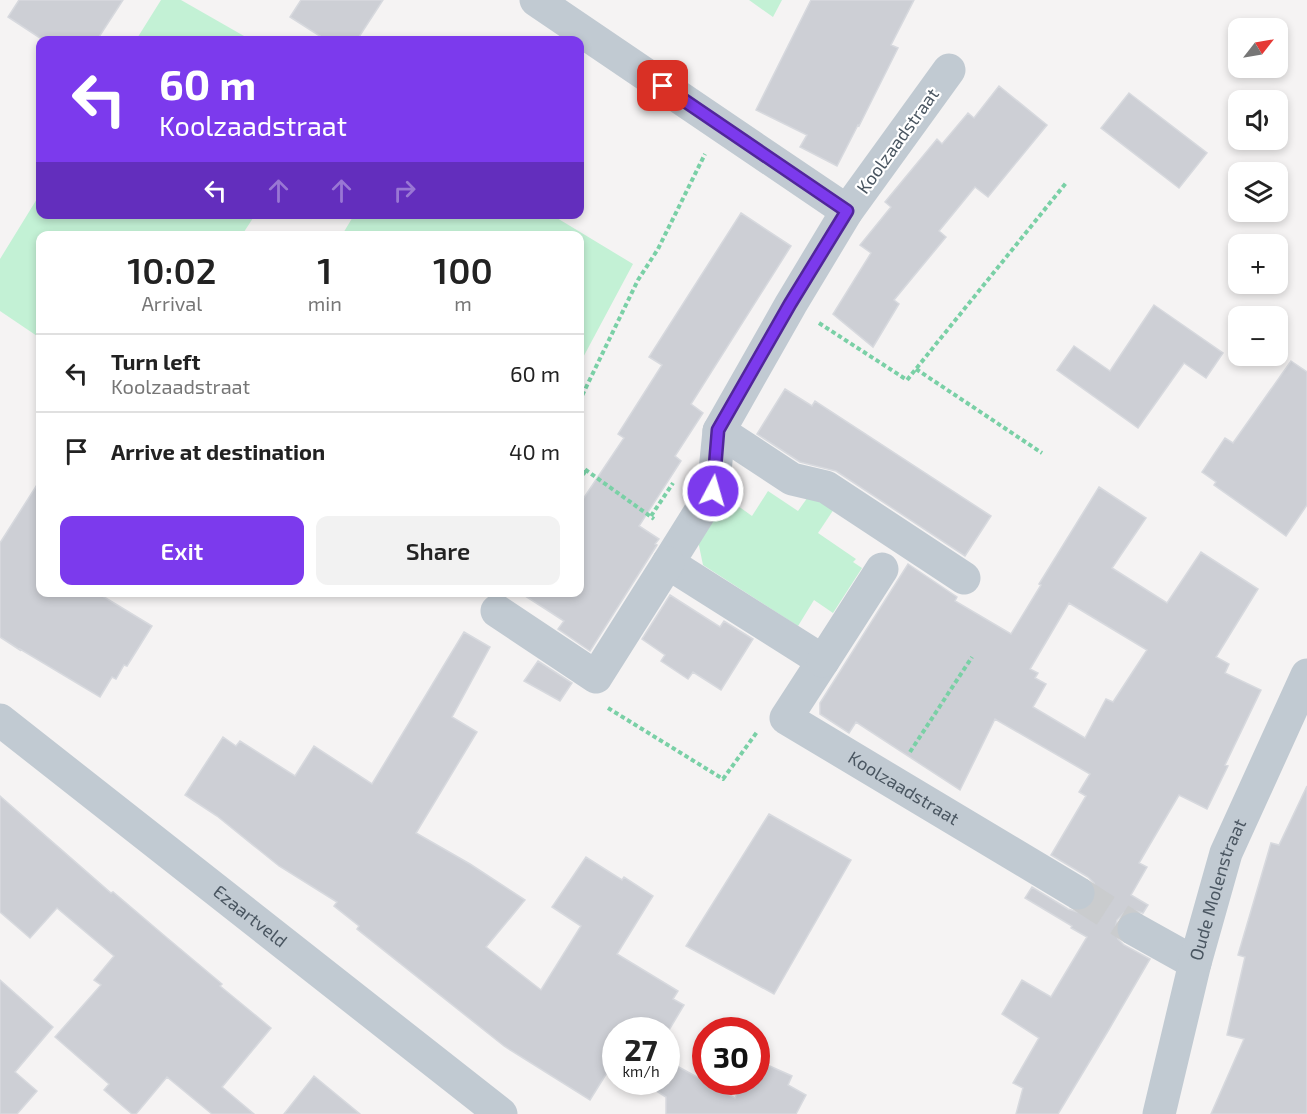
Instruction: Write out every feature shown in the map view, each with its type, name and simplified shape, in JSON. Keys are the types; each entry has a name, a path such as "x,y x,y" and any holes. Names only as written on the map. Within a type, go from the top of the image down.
{"street":[{"name":"Koolzaadstraat","path":"536,0 847,211"},
{"name":"Koolzaadstraat","path":"596,677 713,491 718,430 790,304 847,211 949,70"},
{"path":"718,430 792,479 826,487 964,578"},
{"path":"676,551 823,661"},
{"path":"786,718 882,569"},
{"path":"497,611 596,677"},
{"name":"Oude Molenstraat","path":"1159,1114 1195,963 1226,853 1307,675"},
{"name":"Koolzaadstraat","path":"786,718 1078,893"},
{"name":"Ezaartveld","path":"0,720 501,1114"},
{"path":"1134,928 1195,963"}],"path":[{"path":"584,392 638,280 658,249 720,124"},
{"path":"790,304 907,380 1066,183"},
{"path":"916,369 1042,453"},
{"path":"584,473 586,470 651,516 676,551"},
{"path":"651,516 673,483"},
{"path":"891,781 972,657"},
{"path":"596,677 593,699 723,780 770,715 786,718"}],"green space":[{"path":"161,0 181,0 244,36 138,36"},
{"path":"749,0 782,0 773,17"},
{"path":"36,200 36,219 252,219 245,231 36,231 36,335 0,311 0,259"},
{"path":"352,219 559,219 578,231 344,231"},
{"path":"584,234 633,264 584,356"},
{"path":"768,491 798,511 810,494 834,509 818,533 856,559 853,562 862,568 833,613 814,600 798,626 703,565 698,541 727,498 752,516"}],"building":[{"path":"19,0 123,0 100,36 37,36 8,17"},
{"path":"301,0 383,0 360,36 320,36 290,17"},
{"path":"811,0 914,0 891,45 898,48 837,166 800,147 807,135 756,110"},
{"path":"999,86 1047,125 988,197 975,187 939,231 946,237 894,300 899,304 873,347 833,314 871,253 860,245 891,207 885,202 937,139 942,144 968,113 974,118"},
{"path":"1129,93 1207,153 1179,188 1101,128"},
{"path":"741,213 791,246 691,404 703,413 675,456 681,461 639,526 659,539 655,544 657,545 590,651 558,629 564,621 527,597 584,597 584,498 624,438 618,434 662,365 649,357"},
{"path":"1154,305 1223,353 1206,378 1184,363 1138,428 1057,370 1074,346 1110,371"},
{"path":"1291,361 1307,372 1307,505 1286,536 1214,485 1216,482 1202,472 1225,438 1233,443"},
{"path":"785,389 812,406 815,401 991,516 965,556 836,471 800,462 757,434"},
{"path":"36,486 36,597 104,597 152,626 127,666 124,665 116,679 112,677 100,697 0,637 0,543"},
{"path":"1099,487 1146,518 1112,568 1167,603 1201,552 1258,589 1216,657 1229,664 1225,673 1261,690 1207,809 1179,795 1139,863 1147,867 1131,895 1148,905 1143,913 1133,910 1124,913 1117,920 1115,930 1118,939 1124,945 1150,959 1058,1114 1016,1114 1023,1088 1013,1083 1039,1038 1002,1014 1022,980 1051,997 1087,937 1025,898 1032,887 1077,912 1088,909 1094,902 1097,893 1094,883 1051,855 1086,796 1079,792 1090,774 995,719 960,790 856,722 849,733 820,714 820,703 908,564 957,597 955,601 1011,634 1041,585 1039,584","holes":["1069,603 1147,650 1113,702 1106,699 1085,738 1033,707 1046,684 1035,678 1038,673 1030,669"]},
{"path":"670,595 720,627 724,621 753,639 721,690 693,672 688,679 661,661 665,655 642,639"},
{"path":"464,632 490,647 452,717 477,732 416,833 470,864 525,900 486,947 541,990 581,926 552,907 586,857 622,880 624,877 653,896 617,954 678,991 673,999 684,1005 677,1017 602,1017 602,1081 590,1100 504,1046 357,929 359,926 334,906 337,902 279,866 217,816 185,795 223,737 236,746 240,741 295,776 314,746 372,784"},
{"path":"538,661 572,683 560,701 524,681"},
{"path":"1307,786 1307,1114 1211,1114 1244,1039 1227,1035 1245,957 1238,955 1271,843 1279,845"},
{"path":"0,796 271,1028 222,1087 254,1114 212,1114 167,1077 136,1114 132,1114 104,1090 109,1084 55,1037 101,985 94,980 114,956 57,908 30,938 0,912"},
{"path":"769,814 851,860 774,994 686,946"},
{"path":"0,980 53,1027 15,1072 37,1091 17,1114 0,1114"},
{"path":"770,1066 792,1076 788,1085 806,1095 796,1114 666,1114 666,1097 663,1095 680,1095 680,1068 692,1074 692,1095 730,1095 735,1098 736,1095 770,1095"},
{"path":"314,1076 360,1114 284,1114"}],"tunnel":[{"path":"1078,893 1134,929"}],"route":[{"path":"663,86 847,211 790,304 718,430 713,491"}]}
